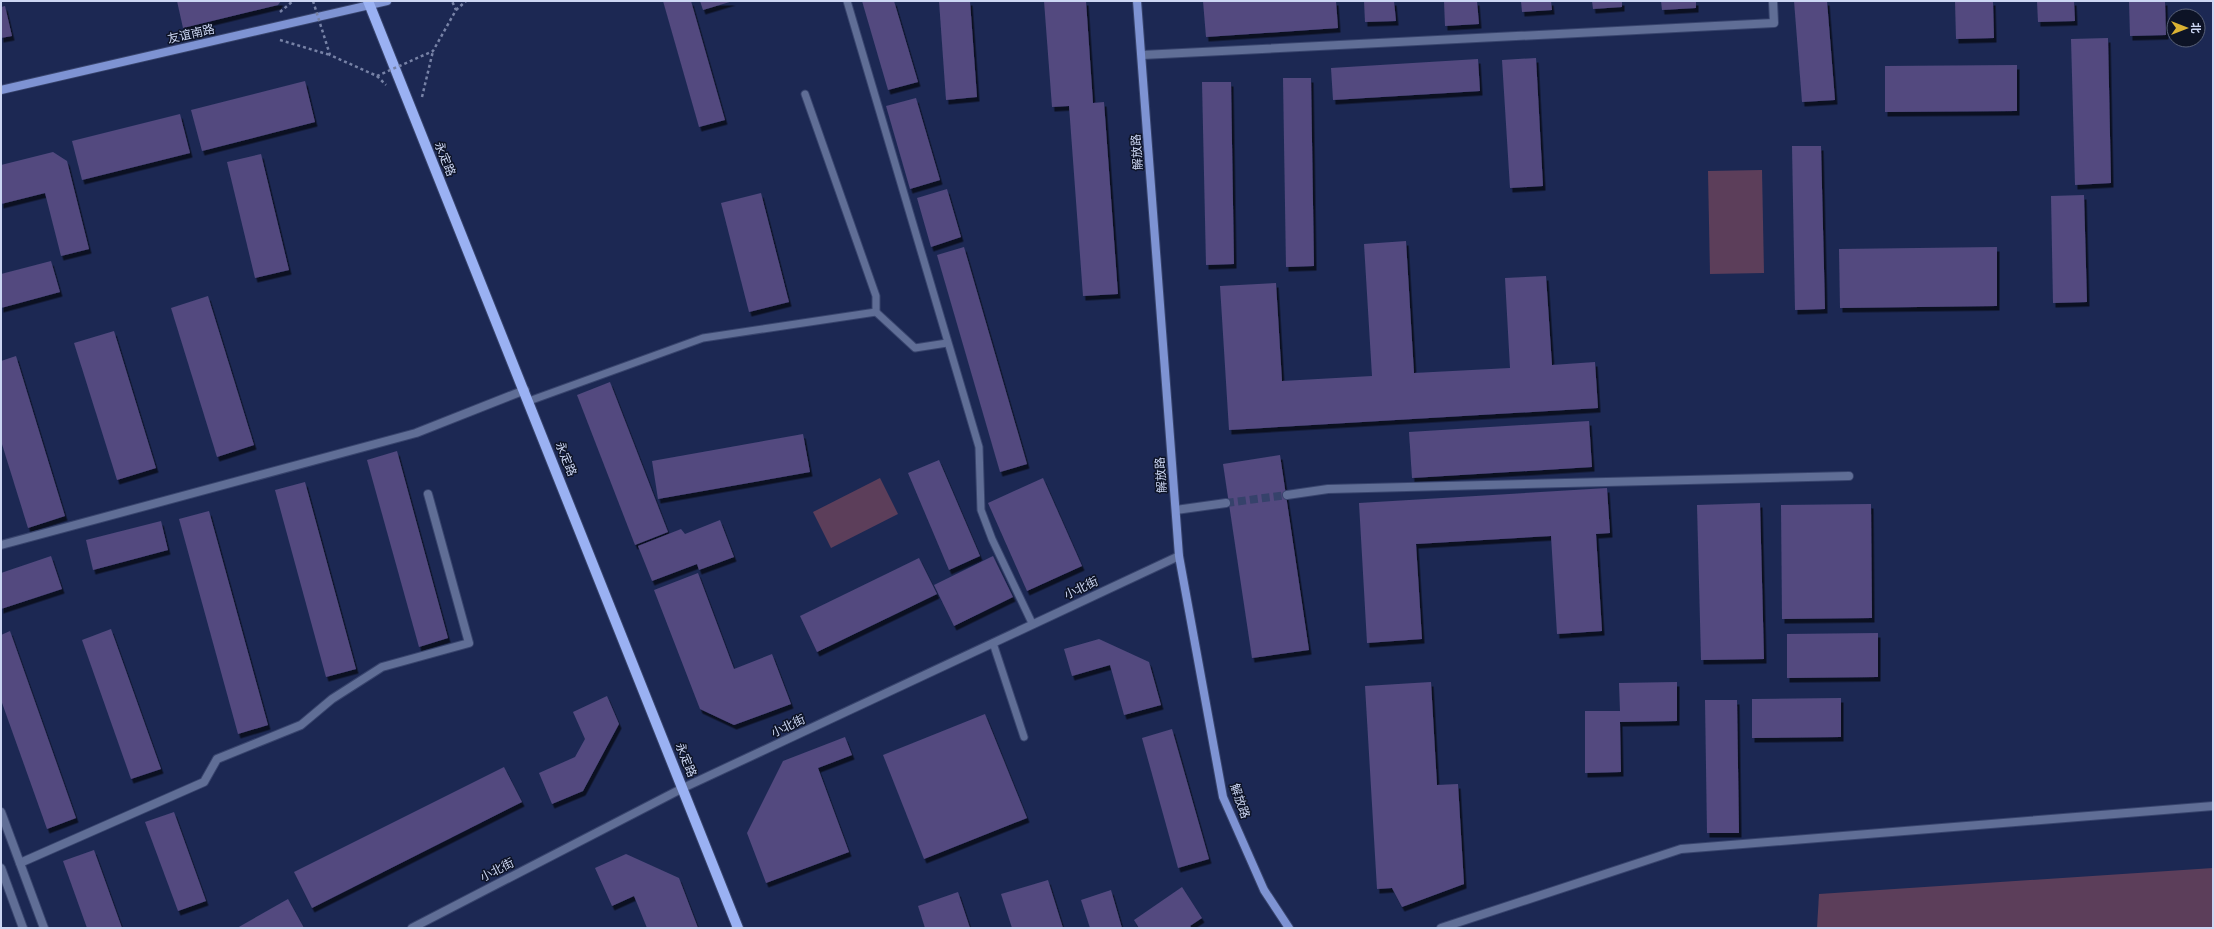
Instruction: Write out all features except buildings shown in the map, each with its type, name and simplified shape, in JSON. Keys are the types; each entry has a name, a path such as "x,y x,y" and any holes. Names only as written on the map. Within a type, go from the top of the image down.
{"main road":[{"name":"友谊南路","path":"1,90 369,3 387,1"},
{"name":"解放路","path":"1137,1 1179,556 1223,797 1264,890 1289,928"},
{"name":"永定路","path":"369,3 525,390 738,928"}],"street":[{"path":"1142,55 1774,23 1772,1"},
{"path":"1,545 416,433 525,390"},
{"path":"1287,495 1328,489 1849,476"},
{"path":"20,863 204,782 217,759 301,725 332,699 382,667 469,643 428,494"},
{"path":"1176,510 1226,504"},
{"name":"小北街","path":"412,928 683,788 993,643 1032,623 1179,556"},
{"path":"1441,928 1681,848 2213,806"},
{"path":"1,812 44,928"},
{"path":"1,871 23,928"}],"lane":[{"path":"847,1 979,447 981,510 992,539 1032,623"},
{"path":"805,94 876,296 876,312 915,348 947,343"},
{"path":"529,401 703,338 876,312"},
{"path":"993,643 1024,736"}],"path":[{"path":"313,1 330,55"},
{"path":"452,1 456,10"},
{"path":"416,120 433,51 456,10 466,1"},
{"path":"277,39 330,55 377,76 433,51"}],"shaded area":[{"path":"1762,170 1764,273 1710,274 1708,171"},
{"path":"880,478 898,514 831,548 813,512"},
{"path":"2213,868 2213,928 1817,928 1819,894"}],"tunnel":[{"path":"1226,503 1287,495"}]}
